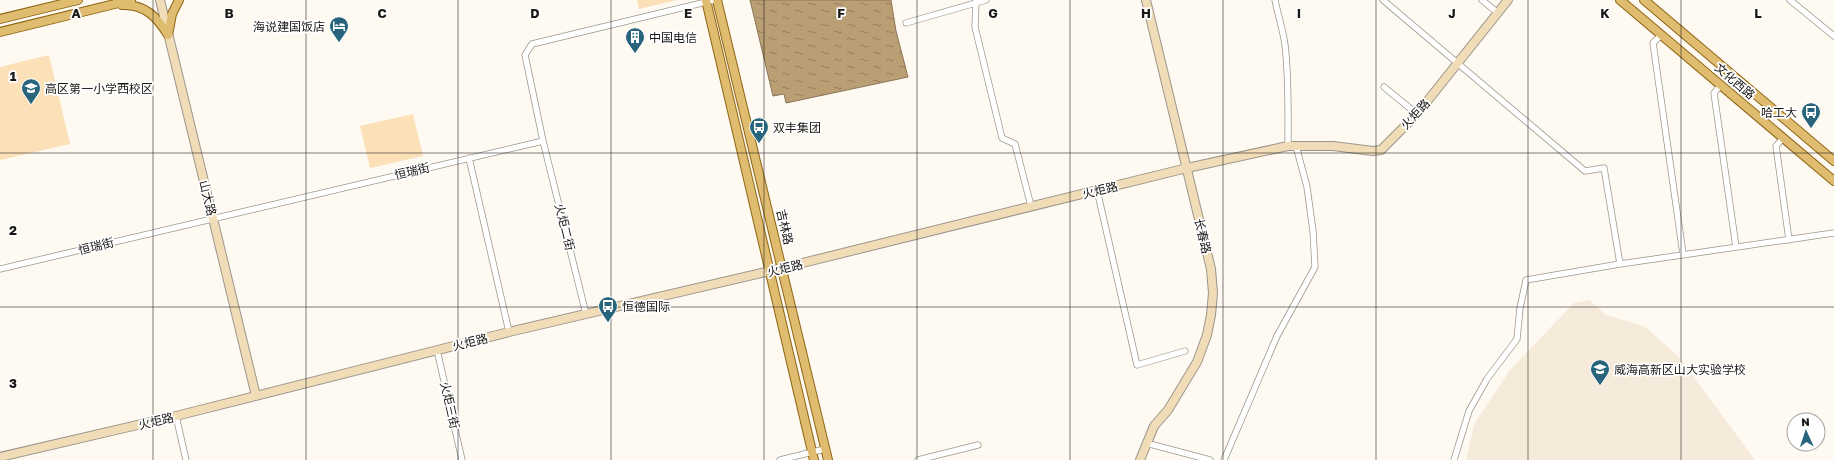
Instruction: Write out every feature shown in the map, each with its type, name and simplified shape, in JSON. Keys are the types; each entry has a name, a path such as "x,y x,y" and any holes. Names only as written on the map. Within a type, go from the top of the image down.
{"main road":[{"path":"0,19 78,0"},
{"path":"0,32 131,0"},
{"name":"山大路","path":"160,0 256,396"},
{"path":"168,35 172,14 179,0"},
{"name":"吉林路","path":"717,0 828,460"},
{"name":"长春路","path":"1140,460 1154,426 1168,410 1197,362 1207,335 1213,293 1211,269 1146,0"},
{"name":"火炬路","path":"0,457 176,416 509,332 770,271 1187,168 1292,146 1333,146 1374,151 1381,150 1417,114 1508,0"},
{"name":"文化西路","path":"1620,0 1834,181"},
{"name":"文化西路","path":"1644,0 1834,161"},
{"name":"吉林路","path":"709,1 813,456"},
{"path":"104,7 124,5 141,7 157,19 168,35"}],"street":[{"path":"906,23 976,1 986,0"},
{"path":"1224,460 1284,321 1315,267 1313,231 1307,187 1292,146 1286,54 1274,0"},
{"path":"1383,0 1585,171 1604,168 1620,264"},
{"path":"1482,0 1498,13"},
{"path":"1790,0 1834,36"},
{"path":"543,141 525,55 532,44 709,1"},
{"path":"976,1 975,26 1002,138 1016,144 1031,206"},
{"path":"1661,35 1653,43 1683,254"},
{"path":"1721,85 1714,93 1736,247"},
{"path":"1384,87 1417,114"},
{"path":"1783,138 1776,146 1789,240"},
{"name":"恒瑞街","path":"0,270 213,218 543,141"},
{"name":"火炬二街","path":"543,141 586,314"},
{"path":"469,158 509,332"},
{"path":"1097,190 1137,365 1185,352"},
{"path":"1454,460 1469,411 1487,379 1517,339 1520,308 1526,280 1683,254 1834,233"},
{"name":"火炬三街","path":"437,350 462,460"},
{"path":"176,416 186,460"},
{"path":"1146,443 1210,460"},
{"path":"918,460 978,445"},
{"path":"780,460 813,456 825,449"}],"shaded area":[{"path":"637,0 677,0 639,9"},
{"name":"高区第一小学西校区","path":"49,55 70,144 0,160 0,67"},
{"path":"413,114 423,156 370,168 360,126"},
{"name":"威海高新区山大实验学校","path":"1589,300 1606,315 1644,326 1679,357 1755,460 1466,460 1474,424 1510,370 1574,303"}],"water":[{"path":"750,0 891,0 896,31 908,77 786,103 784,94 773,96"}],"place":[{"name":"海说建国饭店","path":"339,43"},
{"name":"中国电信","path":"635,54"},
{"name":"高区第一小学西校区","path":"31,105"},
{"name":"哈工大","path":"1811,129"},
{"name":"双丰集团","path":"759,144"},
{"name":"恒德国际","path":"608,323"},
{"name":"威海高新区山大实验学校","path":"1600,386"}]}
